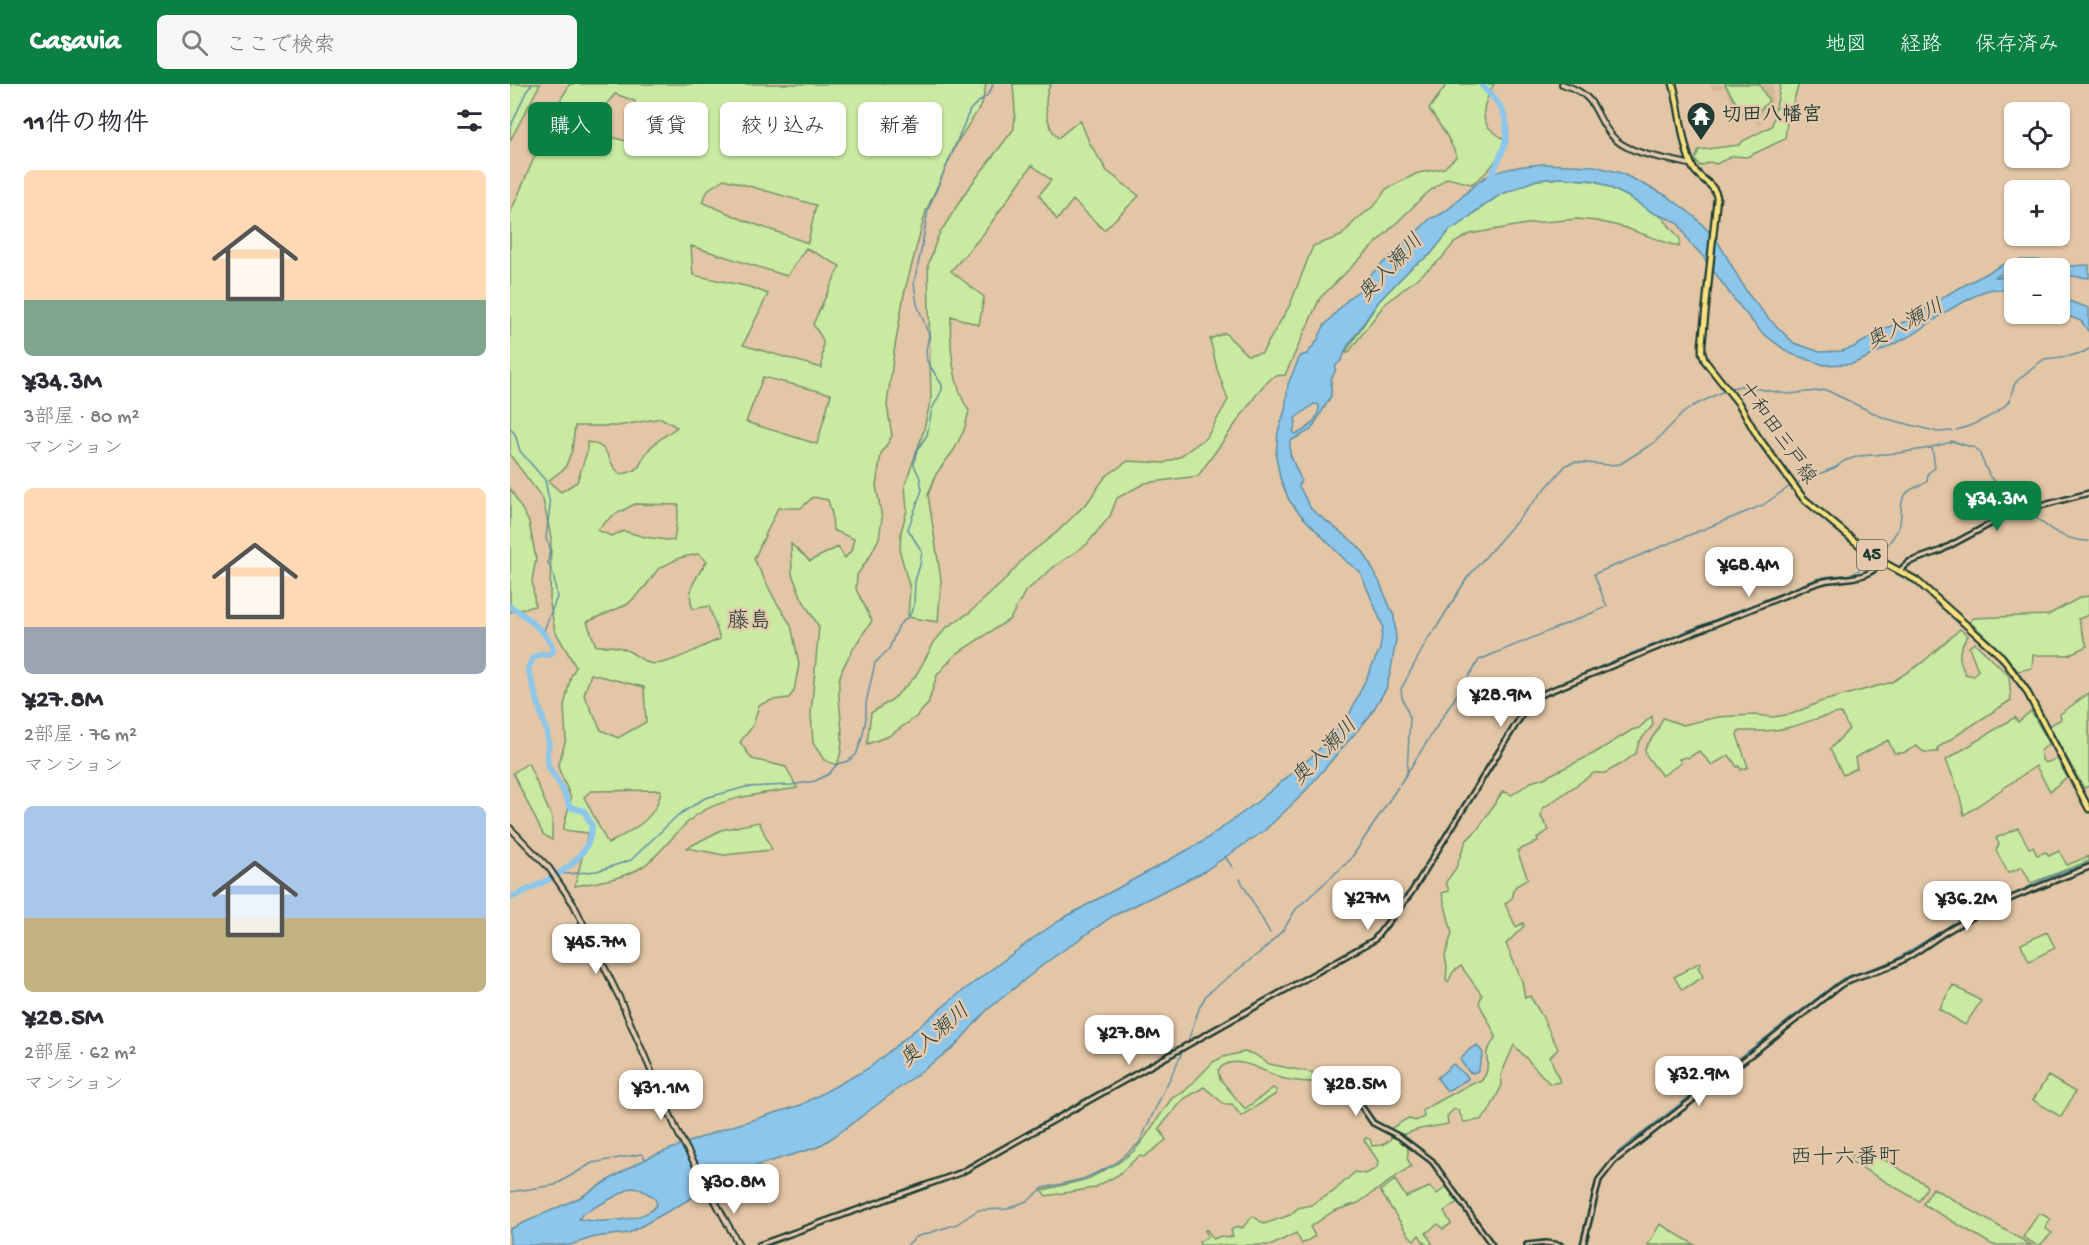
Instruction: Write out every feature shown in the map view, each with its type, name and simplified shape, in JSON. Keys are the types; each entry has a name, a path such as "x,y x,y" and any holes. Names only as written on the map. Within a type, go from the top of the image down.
{"main road":[{"path":"1563,84 1588,96 1611,134 1621,144 1693,166"},
{"name":"十和田三戸線","path":"1673,84 1679,108 1683,143 1694,170 1710,184 1716,193 1702,350 1707,365 1743,410 1758,437 1799,494 1868,552 1916,580 1973,630 2015,672 2089,809"},
{"path":"510,828 549,868 576,911 619,997 679,1134 739,1245"}],"street":[{"path":"1899,570 1905,563 1940,551 2007,515 2089,493"},
{"path":"759,1245 960,1173 1374,940 1411,893 1535,697 1803,588 1829,580 1864,576 1882,562"},
{"path":"1583,1245 1599,1180 1614,1161 1839,986 1854,977 1898,963 1959,924 2000,904 2089,867"},
{"path":"1346,1084 1373,1123 1400,1137 1432,1161 1492,1245"},
{"path":"1527,1245 1546,1243 1560,1245"}],"shaded area":[{"path":"1710,84 1773,84 1772,102 1760,126 1752,119 1742,119 1724,87 1713,91"}],"green space":[{"path":"510,84 540,84 531,102 528,102 528,107 510,141"},
{"path":"570,84 986,84 982,104 958,141 926,211 904,294 887,405 892,436 881,454 876,486 882,518 879,538 857,575 856,589 872,621 852,651 840,676 842,745 837,765 824,760 813,743 811,713 819,627 802,599 792,574 791,544 810,561 838,547 845,558 851,551 854,539 833,530 828,500 813,497 801,508 778,508 754,559 791,625 799,664 794,691 789,698 772,700 759,705 753,726 740,742 752,759 786,767 797,788 718,804 695,816 642,867 618,877 575,886 588,833 563,830 571,798 558,767 566,739 564,706 571,676 576,667 555,631 550,604 551,537 543,499 510,455 510,214 535,156 612,156 612,137 624,140 624,156 708,156 708,102 635,102 615,94 608,102 559,102","holes":["724,179 816,205 808,243 746,221 702,202 709,189","691,246 787,276 806,248 840,266 813,324 823,340 822,368 743,345 768,294 750,287 693,275","763,377 831,394 817,444 746,422","661,418 677,427 650,448 634,471 620,474 605,450 587,442 587,452 577,482 561,492 548,481 565,468 572,450 575,426 618,426","635,504 679,505 674,541 624,531 611,536 597,530 612,516","698,554 707,561 693,584 690,596 693,609 709,606 720,639 674,659 656,664 649,663 619,647 596,646 587,622 628,604 645,587 658,569 679,558","591,674 644,687 646,722 618,738 601,730 584,695","661,790 655,809 649,816 634,829 608,844 584,797 591,791"]},
{"path":"1013,84 1051,84 1046,104 1048,120 1054,133 1058,138 1080,120 1090,144 1107,171 1139,196 1104,230 1073,200 1057,220 1039,195 1051,180 1032,165 984,233 951,271 984,297 979,325 951,316 953,365 959,390 969,411 964,430 954,450 936,474 928,495 941,580 938,622 908,617 910,589 900,552 901,532 907,510 905,485 923,433 931,399 928,265 938,236 967,190 1014,129"},
{"path":"1447,84 1494,84 1485,104 1484,115 1490,129 1505,140 1500,153 1487,171 1471,184 1447,178 1426,194 1320,298 1285,375 1274,376 1262,387 1198,476 1145,483 1117,498 1110,516 1087,544 1055,566 1025,592 1010,619 956,654 937,675 928,704 916,717 889,736 867,744 871,713 893,699 915,677 935,641 947,627 969,613 1002,583 1024,558 1056,533 1088,502 1105,477 1128,461 1164,463 1179,457 1207,437 1228,400 1210,339 1225,333 1247,355 1262,353 1290,305 1313,246 1341,236 1376,204 1386,189 1418,173 1444,168 1457,156 1429,109"},
{"path":"1725,84 1759,84 1769,101 1754,115 1747,118"},
{"path":"1781,84 1799,84 1787,121 1785,139 1747,157 1733,156 1716,164 1710,162 1700,166 1695,160 1699,150 1739,145 1772,126"},
{"path":"1561,178 1596,181 1627,196 1662,217 1680,239 1679,247 1623,227 1577,219 1532,223 1470,234 1454,243 1441,259 1384,305 1348,353 1345,353 1379,301 1412,267 1430,255 1450,230 1500,195 1536,180"},
{"path":"510,488 529,522 536,559 532,580 535,606 510,612"},
{"path":"2089,596 2089,615 2078,619 2087,646 2068,655 2033,655 2032,668 2018,671 2003,653 1970,622 1973,618 2048,615 2081,597"},
{"path":"1960,629 1968,636 1960,654 1965,674 1974,676 1978,670 1969,647 1975,643 2009,676 2011,700 1937,748 1938,752 1924,752 1917,746 1903,753 1894,753 1888,740 1855,758 1857,768 1843,775 1830,749 1849,729 1841,713 1827,715 1784,729 1738,731 1737,735 1748,767 1741,770 1729,755 1712,765 1699,751 1688,758 1679,759 1681,763 1662,776 1646,755 1645,748 1663,718 1683,725 1718,717 1753,715 1773,717 1792,714 1820,702 1892,682 1922,663"},
{"path":"2089,693 2089,786 2084,788 2049,726 2061,719 2060,714"},
{"path":"2031,711 2049,743 2041,751 2042,760 2045,763 2057,759 2067,777 2050,791 2036,766 1964,815 1959,792 1946,760 2015,717 2018,722"},
{"path":"1652,716 1653,725 1639,742 1636,753 1605,773 1594,773 1542,809 1541,817 1549,830 1537,838 1538,841 1517,851 1528,879 1516,886 1513,890 1513,897 1505,904 1516,927 1523,923 1524,926 1506,944 1522,981 1525,998 1530,996 1558,1049 1550,1057 1560,1082 1550,1084 1514,1045 1501,1075 1502,1085 1488,1113 1480,1120 1464,1122 1458,1110 1454,1109 1447,1116 1448,1124 1401,1135 1390,1129 1408,1118 1415,1121 1424,1117 1423,1110 1474,1082 1480,1082 1487,1071 1487,1052 1496,1036 1479,1003 1482,995 1461,966 1453,972 1448,982 1446,981 1445,956 1452,933 1442,893 1449,891 1446,882 1456,868 1466,841 1478,829 1503,791 1512,795 1531,782 1593,754 1639,728"},
{"path":"528,763 552,818 552,840 543,834 513,773"},
{"path":"759,822 772,850 724,855 687,848 721,830"},
{"path":"2018,828 2029,848 2033,847 2037,855 2046,852 2049,856 2059,851 2067,865 2089,856 2089,861 2031,883 2022,867 2008,873 1996,850 1999,844 1996,838"},
{"path":"2047,932 2055,948 2029,961 2021,944"},
{"path":"1700,962 1701,965 1698,967 1703,977 1682,990 1674,977"},
{"path":"1953,985 1981,1001 1965,1025 1939,1009"},
{"path":"1244,1052 1254,1054 1269,1064 1319,1074 1330,1068 1337,1080 1337,1086 1329,1096 1326,1095 1328,1082 1291,1080 1251,1065 1233,1062 1225,1064 1218,1070 1220,1079 1245,1109 1273,1088 1276,1094 1241,1116 1232,1104 1224,1104 1204,1087 1184,1099 1159,1128 1166,1140 1144,1157 1139,1156 1118,1175 1094,1188 1046,1196 1043,1192 1043,1190 1088,1179 1119,1162 1134,1151 1172,1098 1184,1092 1213,1062"},
{"path":"2048,1076 2075,1092 2061,1117 2033,1100"},
{"path":"1391,1137 1405,1143 1408,1150 1407,1158 1411,1166 1358,1203 1334,1211 1310,1227 1315,1236 1302,1244 1296,1233 1272,1245 1200,1245 1199,1242 1208,1237 1205,1230 1213,1239 1233,1236 1231,1230 1238,1226 1242,1228 1253,1216 1264,1224 1290,1215 1298,1208 1311,1205 1333,1192 1355,1172 1366,1174 1377,1168 1378,1161 1364,1140 1370,1139 1372,1146 1382,1145"},
{"path":"1861,1146 1925,1184 1927,1187 1919,1201 1850,1161 1858,1147"},
{"path":"1395,1180 1406,1197 1430,1187 1437,1194 1447,1186 1457,1202 1444,1211 1451,1224 1443,1229 1438,1224 1426,1233 1433,1245 1426,1245 1419,1235 1414,1240 1408,1234 1380,1191"},
{"path":"1933,1188 2031,1245 1993,1245 1923,1204"},
{"path":"2039,1213 2051,1219 2045,1228 2052,1233 2040,1245 2036,1245 2023,1237"},
{"path":"1660,1224 1695,1245 1648,1245"}],"water":[{"name":"奥入瀬川","path":"1543,164 1595,166 1621,173 1667,196 1694,216 1717,240 1748,294 1770,320 1794,343 1820,352 1842,351 1854,347 1886,328 1907,321 1950,293 2004,264 2004,274 1994,277 2004,278 2004,291 1993,289 1982,292 1949,310 1914,334 1852,364 1824,365 1789,353 1761,332 1675,221 1653,213 1627,196 1596,181 1561,178 1536,180 1500,195 1450,230 1430,255 1412,267 1379,301 1347,347 1341,361 1336,365 1331,379 1331,396 1311,430 1290,441 1290,454 1301,480 1299,486 1311,509 1356,544 1364,553 1394,616 1396,640 1386,689 1369,717 1301,796 1264,831 1203,872 1113,916 1048,961 987,1010 955,1046 818,1147 742,1170 629,1233 595,1237 570,1245 510,1245 510,1229 581,1197 650,1157 723,1129 801,1105 869,1068 956,996 1035,937 1065,917 1202,842 1256,803 1316,753 1349,715 1380,649 1383,626 1360,572 1347,562 1299,513 1289,500 1280,478 1276,456 1278,432 1285,410 1288,384 1300,356 1307,354 1317,341 1324,326 1350,297 1360,290 1364,281 1431,218 1451,207 1478,182 1498,172","holes":["1314,404 1319,405 1315,419 1308,427 1295,434 1293,431 1296,424 1295,418","631,1188 640,1189 654,1197 657,1204 652,1210 621,1220 579,1219 582,1214"]},
{"path":"2089,265 2089,278 2070,276 2070,266"},
{"path":"2070,301 2089,308 2089,332 2081,321 2070,317"},
{"path":"1477,1045 1483,1053 1478,1071 1473,1073 1469,1072 1460,1060"},
{"path":"1453,1064 1468,1079 1447,1091 1437,1078"}],"waterway":[{"path":"510,128 532,84"},
{"path":"559,873 597,871 631,860 677,816 705,798 746,787 791,785 815,781 829,774 837,764 848,761 856,755 866,719 866,703 875,663 889,649 899,625 910,615 914,604 915,581 922,552 908,529 922,490 914,465 916,452 927,435 932,409 942,390 942,385 927,361 926,350 929,335 917,304 914,283 928,210 970,110 987,96 993,84"},
{"path":"1481,84 1500,106 1507,125 1504,145 1488,182"},
{"path":"1956,430 1970,426 2001,409 2010,399 2017,381 2044,359 2070,356 2089,349"},
{"path":"1731,388 1741,386 1788,394 1826,390 1884,418 1938,432 1952,431"},
{"path":"1407,772 1410,718 1401,689 1429,637 1467,578 1566,465 1575,462 1620,464 1655,442 1693,406 1724,391"},
{"path":"510,428 515,434 520,451 545,480 550,505 546,539 550,547 548,563 553,573 557,597 543,633"},
{"path":"1951,441 1978,450 1990,477 2023,506"},
{"path":"1880,554 1899,527 1902,502 1906,494 1927,482 1928,473 1935,468 1932,447 1952,442"},
{"path":"1798,483 1859,456 1931,448"},
{"path":"1607,607 1594,574 1763,505 1789,487"},
{"path":"2028,510 2041,522 2063,536 2089,541"},
{"path":"1823,577 1853,574 1871,561"},
{"path":"1630,654 1819,578"},
{"path":"510,606 536,626 551,645 553,651 550,655 542,654 533,658 528,669 547,733 548,766 562,788 570,807 584,811 592,826 583,852 573,863 549,880 510,898"},
{"path":"1400,784 1479,660 1604,608"},
{"path":"1477,782 1532,696 1621,658"},
{"path":"1188,1041 1200,1006 1207,994 1264,949 1284,929 1296,909 1350,860 1398,787"},
{"path":"1225,857 1233,868"},
{"path":"1895,960 1954,923 2047,878 2089,863"},
{"path":"1240,879 1270,933"},
{"path":"1580,1245 1596,1179 1619,1151 1843,978 1888,963"},
{"path":"907,1245 916,1237 957,1224 978,1210 1007,1209 1029,1200 1043,1188 1083,1179 1113,1165 1139,1143 1183,1051"},
{"path":"510,1192 555,1185 592,1163 641,1154 646,1159"}],"place":[{"name":"切田八幡宮","path":"1701,142"}],"district":[{"name":"藤島","path":"749,623"},
{"name":"西十六番町","path":"1845,1159"}]}
